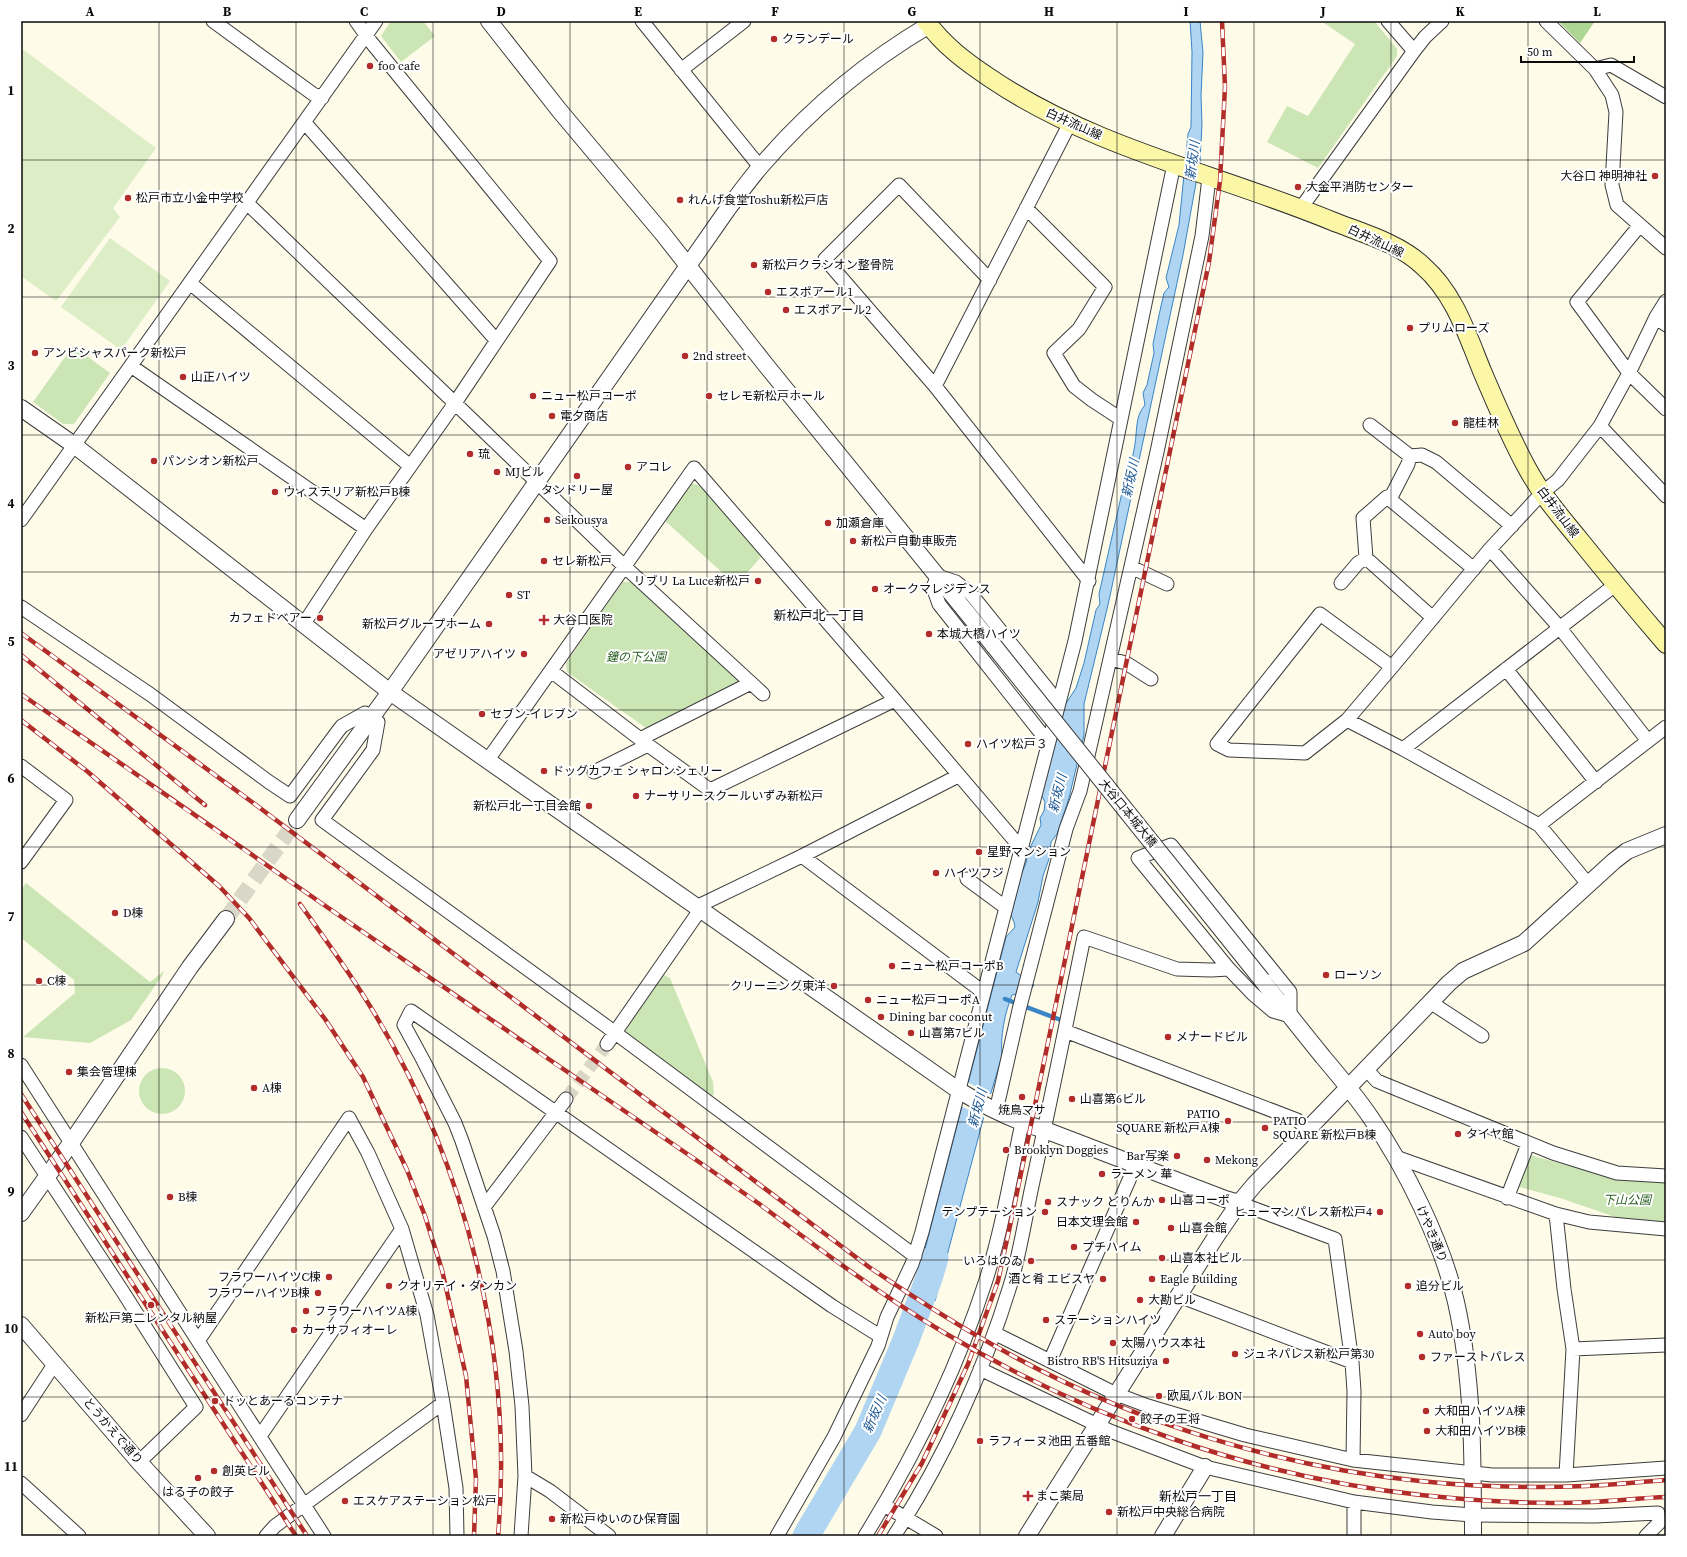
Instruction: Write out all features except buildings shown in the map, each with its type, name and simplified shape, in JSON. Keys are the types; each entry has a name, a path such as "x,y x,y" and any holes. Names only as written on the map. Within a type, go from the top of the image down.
{"main road":[{"name":"白井流山線","path":"927,23 944,44 971,65 1036,107 1070,123 1206,177 1301,208 1395,247 1422,264 1442,286 1458,314 1514,442 1542,493 1615,585 1666,644"}],"street":[{"path":"213,21 313,94 322,98"},
{"path":"303,624 410,466 455,403 550,261 356,21"},
{"path":"21,520 247,202 305,123 376,21"},
{"name":"大谷口本城大橋","path":"489,21 938,576 1262,980"},
{"path":"642,21 760,167"},
{"path":"681,70 744,21"},
{"path":"1388,21 1414,51"},
{"path":"1301,208 1414,51 1425,37 1442,21"},
{"path":"1546,21 1595,69 1612,95 1616,112 1612,185 1617,205 1666,248"},
{"path":"297,820 390,692 688,267 760,167 804,120 863,68 927,23"},
{"path":"1595,69 1611,65 1666,97"},
{"path":"305,123 496,340"},
{"path":"935,386 1070,123"},
{"path":"777,1536 834,1437 878,1346 880,1336 915,1256 960,1091 983,992 1075,641 1089,581 1121,419 1177,165"},
{"path":"994,1110 1066,830 1080,791 1110,659 1157,452 1202,236 1206,177"},
{"path":"990,280 898,185 825,259 935,386 1089,581"},
{"path":"247,202 624,566 763,694"},
{"path":"1026,208 1105,287 1080,329 1054,353 1074,386 1121,419"},
{"path":"1640,225 1577,302 1630,373 1666,409"},
{"path":"190,284 410,466"},
{"path":"1392,667 1320,614 1217,744 1229,750 1305,753 1348,720 1490,549 1542,493 1558,480 1600,426 1661,321 1666,301"},
{"path":"131,366 366,530"},
{"path":"21,408 74,445 390,692 960,1091 994,1110 1022,1123 1045,1130 1224,1199 1239,1203 1335,1239 1352,1362 1354,1391 1353,1460"},
{"path":"1370,425 1410,456 1422,455 1436,462 1512,526"},
{"path":"1600,426 1666,496"},
{"path":"1390,499 1408,464 1410,456"},
{"path":"487,761 694,468 1021,848"},
{"path":"1433,618 1366,558 1363,518 1387,497 1474,569"},
{"path":"1490,549 1560,628 1648,741"},
{"path":"1341,583 1358,563 1366,558"},
{"path":"1130,567 1166,584"},
{"path":"1048,742 939,604 933,587 938,576 956,582 971,594 1058,702"},
{"path":"1403,749 1615,585"},
{"path":"21,607 151,695 290,796 342,726 365,713 372,717 378,722 373,750 322,820 615,1032 915,1256"},
{"path":"1110,659 1126,663 1151,679"},
{"path":"1506,669 1596,782"},
{"path":"551,670 644,742 710,790 895,700"},
{"path":"594,772 644,742 751,683"},
{"path":"1348,720 1403,749 1539,826 1588,884"},
{"path":"1539,826 1666,727"},
{"path":"21,766 66,800 21,862"},
{"path":"607,1044 698,908 958,776"},
{"path":"1027,1536 1096,1425 1239,1203 1348,1086 1430,1002 1463,971 1524,943 1588,884 1627,851 1666,836"},
{"path":"1171,845 1290,992 1290,1016 1273,1011 1253,994 1229,969 1138,858 1171,845"},
{"path":"802,856 983,992"},
{"path":"967,879 1006,907"},
{"path":"21,1213 71,1143 190,967 226,919"},
{"path":"894,1536 947,1445 980,1369 1011,1284 1045,1130 1084,937 1178,969 1229,969"},
{"name":"けやき通り","path":"1262,980 1348,1086 1371,1118 1396,1157 1420,1205 1446,1265 1456,1302 1467,1378 1474,1536"},
{"path":"1430,1002 1482,1036"},
{"path":"521,1536 524,1476 522,1406 516,1350 503,1271 494,1236 454,1123 404,1025 411,1011 832,1306 880,1336"},
{"path":"1064,1032 1297,1120 1307,1129"},
{"path":"21,1065 260,1436 303,1506 324,1536"},
{"path":"1366,1069 1377,1081 1528,1144 1617,1173 1666,1176"},
{"path":"484,1207 566,1099"},
{"path":"198,1341 349,1118 368,1153 402,1229 427,1315 443,1403 456,1488 456,1536"},
{"path":"865,1536 912,1457 940,1400 984,1286 1004,1209 1022,1123"},
{"path":"21,1137 124,1292 196,1407 139,1462"},
{"path":"1507,1198 1528,1144"},
{"path":"1396,1157 1507,1198 1556,1214 1589,1222 1666,1229"},
{"path":"1050,1361 1136,1164"},
{"path":"1556,1214 1564,1289 1573,1349 1566,1475"},
{"path":"260,1436 402,1229"},
{"path":"1179,1296 1352,1362"},
{"name":"とうかえで通り","path":"21,1325 139,1462 207,1536"},
{"path":"994,1333 1116,1394 1148,1406 1245,1435 1353,1460 1492,1475 1566,1475 1666,1468"},
{"path":"1573,1349 1666,1345"},
{"path":"21,1415 55,1363"},
{"path":"980,1369 1096,1425 1205,1467 1354,1502 1432,1512 1474,1515 1595,1516 1658,1513 1659,1523 1646,1536"},
{"path":"266,1536 275,1526 443,1403"},
{"path":"1163,1536 1205,1467"},
{"path":"524,1476 550,1491 609,1536"},
{"path":"21,1483 79,1536"},
{"path":"1354,1502 1354,1536"},
{"path":"884,1505 936,1536"}],"green space":[{"path":"391,21 423,21 435,36 401,62 381,36"},
{"path":"1321,21 1374,21 1397,49 1397,56 1318,168 1267,142 1287,106 1308,116 1355,44"},
{"path":"1558,21 1595,21 1580,43"},
{"path":"21,48 156,148 113,208 120,217 56,301 21,276"},
{"path":"110,238 170,281 121,350 61,307"},
{"path":"73,346 110,373 74,424 63,424 33,402"},
{"path":"691,484 702,487 762,556 736,585 663,519 685,488"},
{"name":"鐘の下公園","path":"623,582 631,582 742,681 646,728 567,672 566,663"},
{"path":"26,883 150,982 164,971 131,1020 90,1043 23,1037 75,993 74,980 21,938 21,890"},
{"path":"662,974 670,978 713,1082 714,1093 712,1097 627,1035 626,1030 628,1022"},
{"path":"162,1068 175,1072 181,1078 185,1091 181,1104 175,1110 162,1114 149,1110 143,1104 139,1091 143,1078 149,1072"},
{"name":"下山公園","path":"1530,1155 1580,1169 1614,1176 1666,1183 1666,1222 1624,1220 1560,1198 1516,1186"}],"water":[{"path":"1190,21 1200,21 1203,53 1201,96 1202,124 1200,161 1183,255 1108,605 1084,704 1084,735 1069,798 1057,834 1051,842 1049,859 1043,876 1038,902 1016,972 1034,985 1030,990 1012,995 1007,1009 1002,1032 1002,1056 984,1116 935,1301 915,1288 1006,937 1015,927 1011,915 1028,852 1041,825 1040,818 1044,811 1045,802 1041,794 1063,708 1076,688 1084,663 1096,610 1100,604 1099,594 1126,475 1133,455 1138,419 1140,412 1145,405 1143,393 1147,385 1154,353 1153,344 1159,315 1164,293 1169,287 1166,278 1179,225 1188,134 1191,127 1192,52"}],"pier":[{"path":"967,1082 992,1095 985,1118 961,1106"}],"waterway":[{"path":"1005,999 1061,1020"},
{"name":"新坂川","path":"806,1536 868,1431 906,1340 935,1258"}],"tunnel":[{"path":"226,919 297,820"},
{"path":"566,1099 607,1044"}],"railway":[{"path":"878,1536 922,1463 968,1364 998,1281 1209,262 1220,181 1225,87 1222,21"},
{"path":"21,633 256,805 869,1267 904,1291 1013,1356 1060,1380 1109,1402 1159,1421 1210,1438 1263,1453 1315,1465 1420,1481 1482,1486 1586,1486 1666,1480"},
{"path":"21,655 205,805"},
{"path":"21,694 323,904 725,1180 849,1270 896,1302 943,1332 998,1363 1055,1391 1114,1417 1173,1439 1234,1458 1296,1474 1358,1486 1421,1495 1527,1503 1570,1503 1666,1497"},
{"path":"21,720 88,772 219,886 249,918 325,1019 363,1077 407,1170 425,1216 442,1270 466,1376 476,1479 474,1536"},
{"path":"300,904 365,997 406,1070 434,1133 458,1197 477,1264 490,1331 498,1400 501,1468 498,1536"},
{"path":"21,1094 307,1536"},
{"path":"21,1112 296,1536"}],"place":[{"name":"クランデール","path":"774,39"},
{"name":"foo cafe","path":"370,66"},
{"name":"大谷口 神明神社","path":"1655,176"},
{"name":"大金平消防センター","path":"1298,187"},
{"name":"松戸市立小金中学校","path":"128,198"},
{"name":"れんげ食堂Toshu新松戸店","path":"680,200"},
{"name":"新松戸クラシオン整骨院","path":"754,265"},
{"name":"エスポアール1","path":"768,292"},
{"name":"エスポアール2","path":"786,310"},
{"name":"プリムローズ","path":"1410,328"},
{"name":"アンビシャスパーク新松戸","path":"35,353"},
{"name":"2nd street","path":"685,356"},
{"name":"山正ハイツ","path":"183,377"},
{"name":"ニュー松戸コーポ","path":"533,396"},
{"name":"セレモ新松戸ホール","path":"709,396"},
{"name":"電夕商店","path":"552,416"},
{"name":"龍桂林","path":"1455,423"},
{"name":"琉","path":"470,454"},
{"name":"パンシオン新松戸","path":"154,461"},
{"name":"アコレ","path":"628,467"},
{"name":"MJビル","path":"497,472"},
{"name":"タンドリー屋","path":"577,476"},
{"name":"ウィステリア新松戸B棟","path":"275,492"},
{"name":"Seikousya","path":"547,520"},
{"name":"加瀬倉庫","path":"828,523"},
{"name":"新松戸自動車販売","path":"853,541"},
{"name":"セレ新松戸","path":"544,561"},
{"name":"リブリ La Luce新松戸","path":"758,581"},
{"name":"オークマレジデンス","path":"875,589"},
{"name":"ST","path":"509,595"},
{"name":"カフェドベアー","path":"320,618"},
{"name":"大谷口医院","path":"544,620"},
{"name":"新松戸グループホーム","path":"489,624"},
{"name":"本城大橋ハイツ","path":"929,634"},
{"name":"アゼリアハイツ","path":"524,654"},
{"name":"セブン-イレブン","path":"482,714"},
{"name":"ハイツ松戸３","path":"968,744"},
{"name":"ドッグカフェ シャロンシェリー","path":"544,771"},
{"name":"ナーサリースクールいずみ新松戸","path":"636,796"},
{"name":"新松戸北一丁目会館","path":"589,806"},
{"name":"星野マンション","path":"979,852"},
{"name":"ハイツフジ","path":"936,873"},
{"name":"D棟","path":"115,913"},
{"name":"ニュー松戸コーポB","path":"892,966"},
{"name":"ローソン","path":"1326,975"},
{"name":"C棟","path":"39,981"},
{"name":"クリーニング東洋","path":"834,986"},
{"name":"ニュー松戸コーポA","path":"868,1000"},
{"name":"Dining bar coconut","path":"881,1017"},
{"name":"山喜第7ビル","path":"911,1033"},
{"name":"メナードビル","path":"1168,1037"},
{"name":"集会管理棟","path":"69,1072"},
{"name":"A棟","path":"254,1088"},
{"name":"焼鳥マサ","path":"1022,1097"},
{"name":"山喜第6ビル","path":"1072,1099"},
{"name":"PATIO SQUARE 新松戸A棟","path":"1228,1121"},
{"name":"PATIO SQUARE 新松戸B棟","path":"1265,1128"},
{"name":"タイヤ館","path":"1458,1134"},
{"name":"Brooklyn Doggies","path":"1006,1150"},
{"name":"Bar写楽","path":"1177,1156"},
{"name":"Mekong","path":"1207,1160"},
{"name":"ラーメン 華","path":"1102,1174"},
{"name":"B棟","path":"170,1197"},
{"name":"山喜コーポ","path":"1162,1200"},
{"name":"スナック どりんか","path":"1048,1202"},
{"name":"テンプテーション","path":"1045,1212"},
{"name":"ヒューマンパレス新松戸4","path":"1380,1212"},
{"name":"日本文理会館","path":"1136,1222"},
{"name":"山喜会館","path":"1171,1228"},
{"name":"プチハイム","path":"1074,1247"},
{"name":"山喜本社ビル","path":"1162,1258"},
{"name":"いろはのゐ","path":"1031,1261"},
{"name":"フラワーハイツC棟","path":"329,1277"},
{"name":"酒と肴 エビスヤ","path":"1103,1279"},
{"name":"Eagle Building","path":"1152,1279"},
{"name":"クオリテイ・ダンカン","path":"389,1286"},
{"name":"追分ビル","path":"1408,1286"},
{"name":"フラワーハイツB棟","path":"318,1293"},
{"name":"大勘ビル","path":"1140,1300"},
{"name":"新松戸第二レンタル納屋","path":"151,1305"},
{"name":"フラワーハイツA棟","path":"306,1311"},
{"name":"ステーションハイツ","path":"1046,1320"},
{"name":"カーサフィオーレ","path":"294,1330"},
{"name":"Auto boy","path":"1420,1334"},
{"name":"太陽ハウス本社","path":"1113,1343"},
{"name":"ジュネパレス新松戸第30","path":"1235,1354"},
{"name":"ファーストパレス","path":"1422,1357"},
{"name":"Bistro RB'S Hitsuziya","path":"1166,1361"},
{"name":"欧風バル BON","path":"1159,1396"},
{"name":"ドッとあーるコンテナ","path":"215,1401"},
{"name":"大和田ハイツA棟","path":"1426,1411"},
{"name":"餃子の王将","path":"1132,1419"},
{"name":"大和田ハイツB棟","path":"1427,1431"},
{"name":"ラフィーヌ池田 五番館","path":"980,1441"},
{"name":"創英ビル","path":"214,1471"},
{"name":"はる子の餃子","path":"198,1478"},
{"name":"まこ薬局","path":"1028,1496"},
{"name":"エスケアステーション松戸","path":"345,1501"},
{"name":"新松戸中央総合病院","path":"1109,1512"},
{"name":"新松戸ゆいのひ保育園","path":"552,1519"}],"district":[{"name":"新松戸北一丁目","path":"819,615"},
{"name":"新松戸一丁目","path":"1198,1496"}]}
